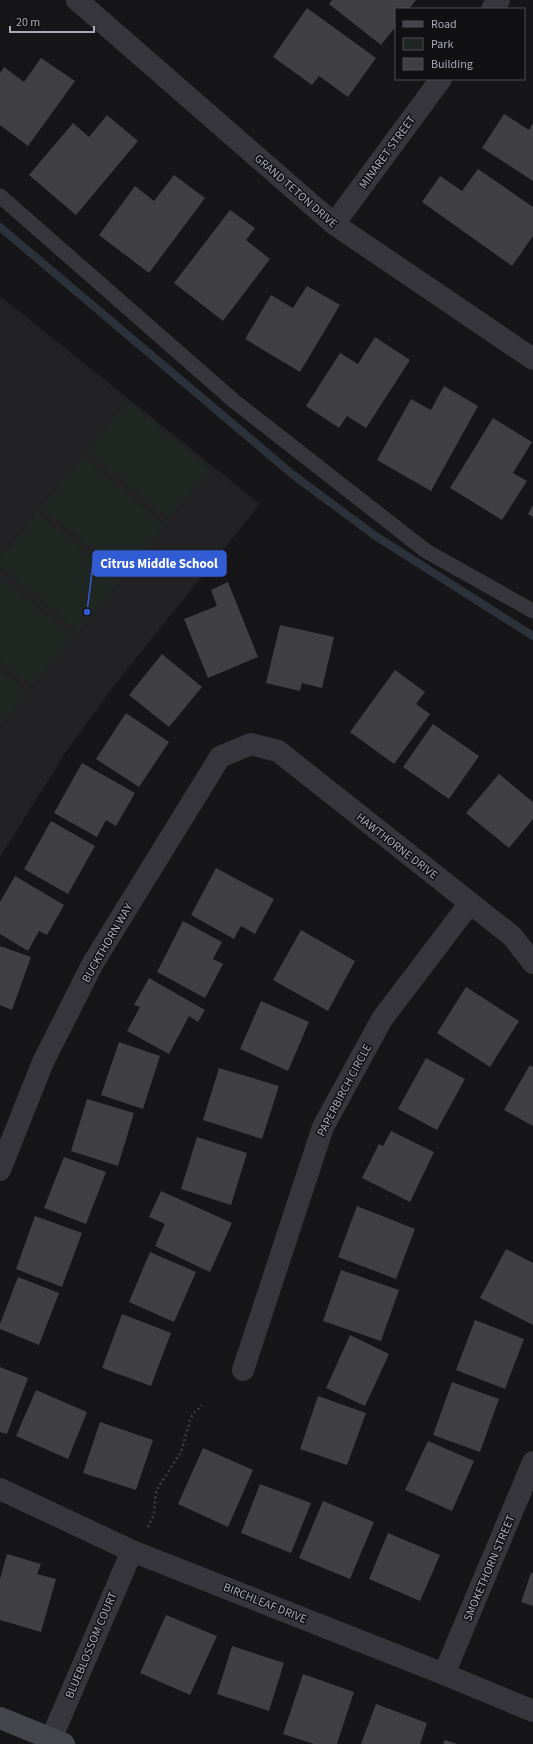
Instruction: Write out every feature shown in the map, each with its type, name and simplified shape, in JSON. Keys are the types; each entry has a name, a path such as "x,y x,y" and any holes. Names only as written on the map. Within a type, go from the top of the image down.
{"main road":[{"path":"0,1718 57,1741"}],"street":[{"name":"GRAND TETON DRIVE","path":"77,0 334,224 533,358"},
{"path":"493,8 499,0"},
{"name":"MINARET STREET","path":"334,224 440,80"},
{"name":"HAWTHORNE DRIVE","path":"251,744 278,751 512,936 533,963"},
{"name":"BUCKTHORN WAY","path":"0,1170 44,1062 93,963 220,757 251,744"},
{"name":"PAPERBIRCH CIRCLE","path":"243,1370 322,1127 382,1019 470,903"},
{"name":"SMOKETHORN STREET","path":"444,1674 533,1462"},
{"name":"BIRCHLEAF DRIVE","path":"0,1489 132,1551 444,1674 533,1711"},
{"name":"BLUEBLOSSOM COURT","path":"57,1741 132,1551"}],"lane":[{"path":"0,196 234,401 426,551 533,611"}],"path":[{"path":"148,1527 154,1514 156,1492 181,1452 193,1414 202,1405"}],"shaded area":[{"path":"0,296 260,504 110,691 66,752 0,857"}],"green space":[{"path":"127,401 210,469 169,519 87,451"},
{"path":"82,457 165,525 124,575 41,507"},
{"path":"37,513 120,581 79,631 0,566 0,558"},
{"path":"0,577 73,637 32,686 0,660"},
{"path":"0,669 28,692 0,726"}],"building":[{"path":"332,0 416,0 410,8 395,8 395,27 381,45 329,4"},
{"path":"307,8 376,58 348,97 319,76 312,85 273,57"},
{"path":"41,58 75,81 28,146 0,125 0,73 4,67 24,82"},
{"path":"504,114 529,130 533,123 533,181 482,148"},
{"path":"107,115 138,141 76,215 29,175 73,123 89,137"},
{"path":"478,169 533,207 533,236 512,266 422,202 440,176 462,191"},
{"path":"174,175 205,198 149,273 99,235 135,186 154,201"},
{"path":"230,210 255,228 246,240 270,259 223,321 174,283"},
{"path":"307,286 340,305 300,372 245,339 271,295 293,308"},
{"path":"375,337 410,360 366,428 347,416 339,428 306,406 340,353 358,364"},
{"path":"444,386 478,406 431,491 377,460 411,399 431,410"},
{"path":"493,418 532,442 513,473 527,481 502,520 450,488"},
{"path":"533,505 533,517 528,514"},
{"path":"228,582 258,657 208,678 184,619 217,606 211,590"},
{"path":"280,625 334,637 322,688 302,683 300,691 266,683"},
{"path":"162,654 202,687 169,727 129,695"},
{"path":"395,670 425,692 416,704 430,714 394,764 350,732"},
{"path":"126,713 169,742 139,787 96,759"},
{"path":"433,724 479,756 449,799 403,767"},
{"path":"82,763 135,793 116,826 106,820 97,837 54,813"},
{"path":"499,774 533,802 533,819 509,848 466,813"},
{"path":"51,821 95,846 68,894 24,869"},
{"path":"216,868 274,899 255,934 241,926 234,939 191,915"},
{"path":"15,876 64,905 47,935 39,931 28,951 0,934 0,902"},
{"path":"183,921 222,942 213,959 223,964 205,998 157,972"},
{"path":"301,930 355,961 328,1011 273,980"},
{"path":"0,946 31,957 12,1010 0,1005"},
{"path":"149,978 205,1010 198,1022 189,1016 169,1054 127,1031 140,1007 134,1005"},
{"path":"466,987 519,1021 490,1067 437,1033"},
{"path":"261,1001 309,1022 288,1071 240,1049"},
{"path":"119,1042 160,1056 143,1109 101,1095"},
{"path":"426,1058 465,1079 437,1130 398,1109"},
{"path":"530,1065 533,1067 533,1126 504,1110"},
{"path":"219,1068 279,1086 262,1139 203,1120"},
{"path":"87,1099 134,1113 118,1166 71,1151"},
{"path":"391,1131 434,1152 410,1202 362,1178 379,1144 383,1146"},
{"path":"197,1137 247,1153 231,1205 181,1189"},
{"path":"64,1157 106,1172 86,1224 44,1208"},
{"path":"161,1191 232,1223 210,1272 155,1246 165,1224 149,1217"},
{"path":"357,1206 415,1229 396,1279 338,1257"},
{"path":"35,1216 82,1233 62,1287 16,1269"},
{"path":"506,1249 533,1263 533,1325 480,1298"},
{"path":"150,1252 196,1272 174,1322 129,1302"},
{"path":"341,1270 399,1290 381,1341 323,1321"},
{"path":"18,1277 59,1293 39,1345 0,1329 0,1324"},
{"path":"122,1314 171,1333 151,1386 102,1368"},
{"path":"475,1320 524,1339 505,1389 456,1370"},
{"path":"350,1335 389,1354 365,1406 326,1388"},
{"path":"0,1367 28,1378 7,1434 0,1432"},
{"path":"452,1382 499,1399 480,1452 433,1435"},
{"path":"36,1390 87,1412 68,1459 16,1436"},
{"path":"318,1396 366,1413 347,1465 300,1449"},
{"path":"100,1422 153,1440 136,1490 83,1473"},
{"path":"428,1441 474,1461 452,1511 405,1490"},
{"path":"203,1448 253,1470 228,1527 178,1504"},
{"path":"260,1484 311,1503 291,1553 241,1533"},
{"path":"323,1501 374,1522 350,1579 299,1558"},
{"path":"388,1533 440,1555 420,1601 369,1579"},
{"path":"7,1554 41,1564 37,1574 56,1579 41,1632 0,1620 0,1579"},
{"path":"531,1573 533,1573 533,1606 521,1602"},
{"path":"166,1615 217,1636 190,1695 140,1673"},
{"path":"232,1646 284,1663 269,1711 217,1694"},
{"path":"303,1674 354,1692 337,1744 314,1744 283,1734"},
{"path":"376,1704 427,1723 420,1744 361,1744"},
{"path":"445,1740 457,1744 443,1744"}],"waterway":[{"path":"0,227 292,474 374,535 533,636"}],"place":[{"name":"Citrus Middle School","path":"87,612"}]}
